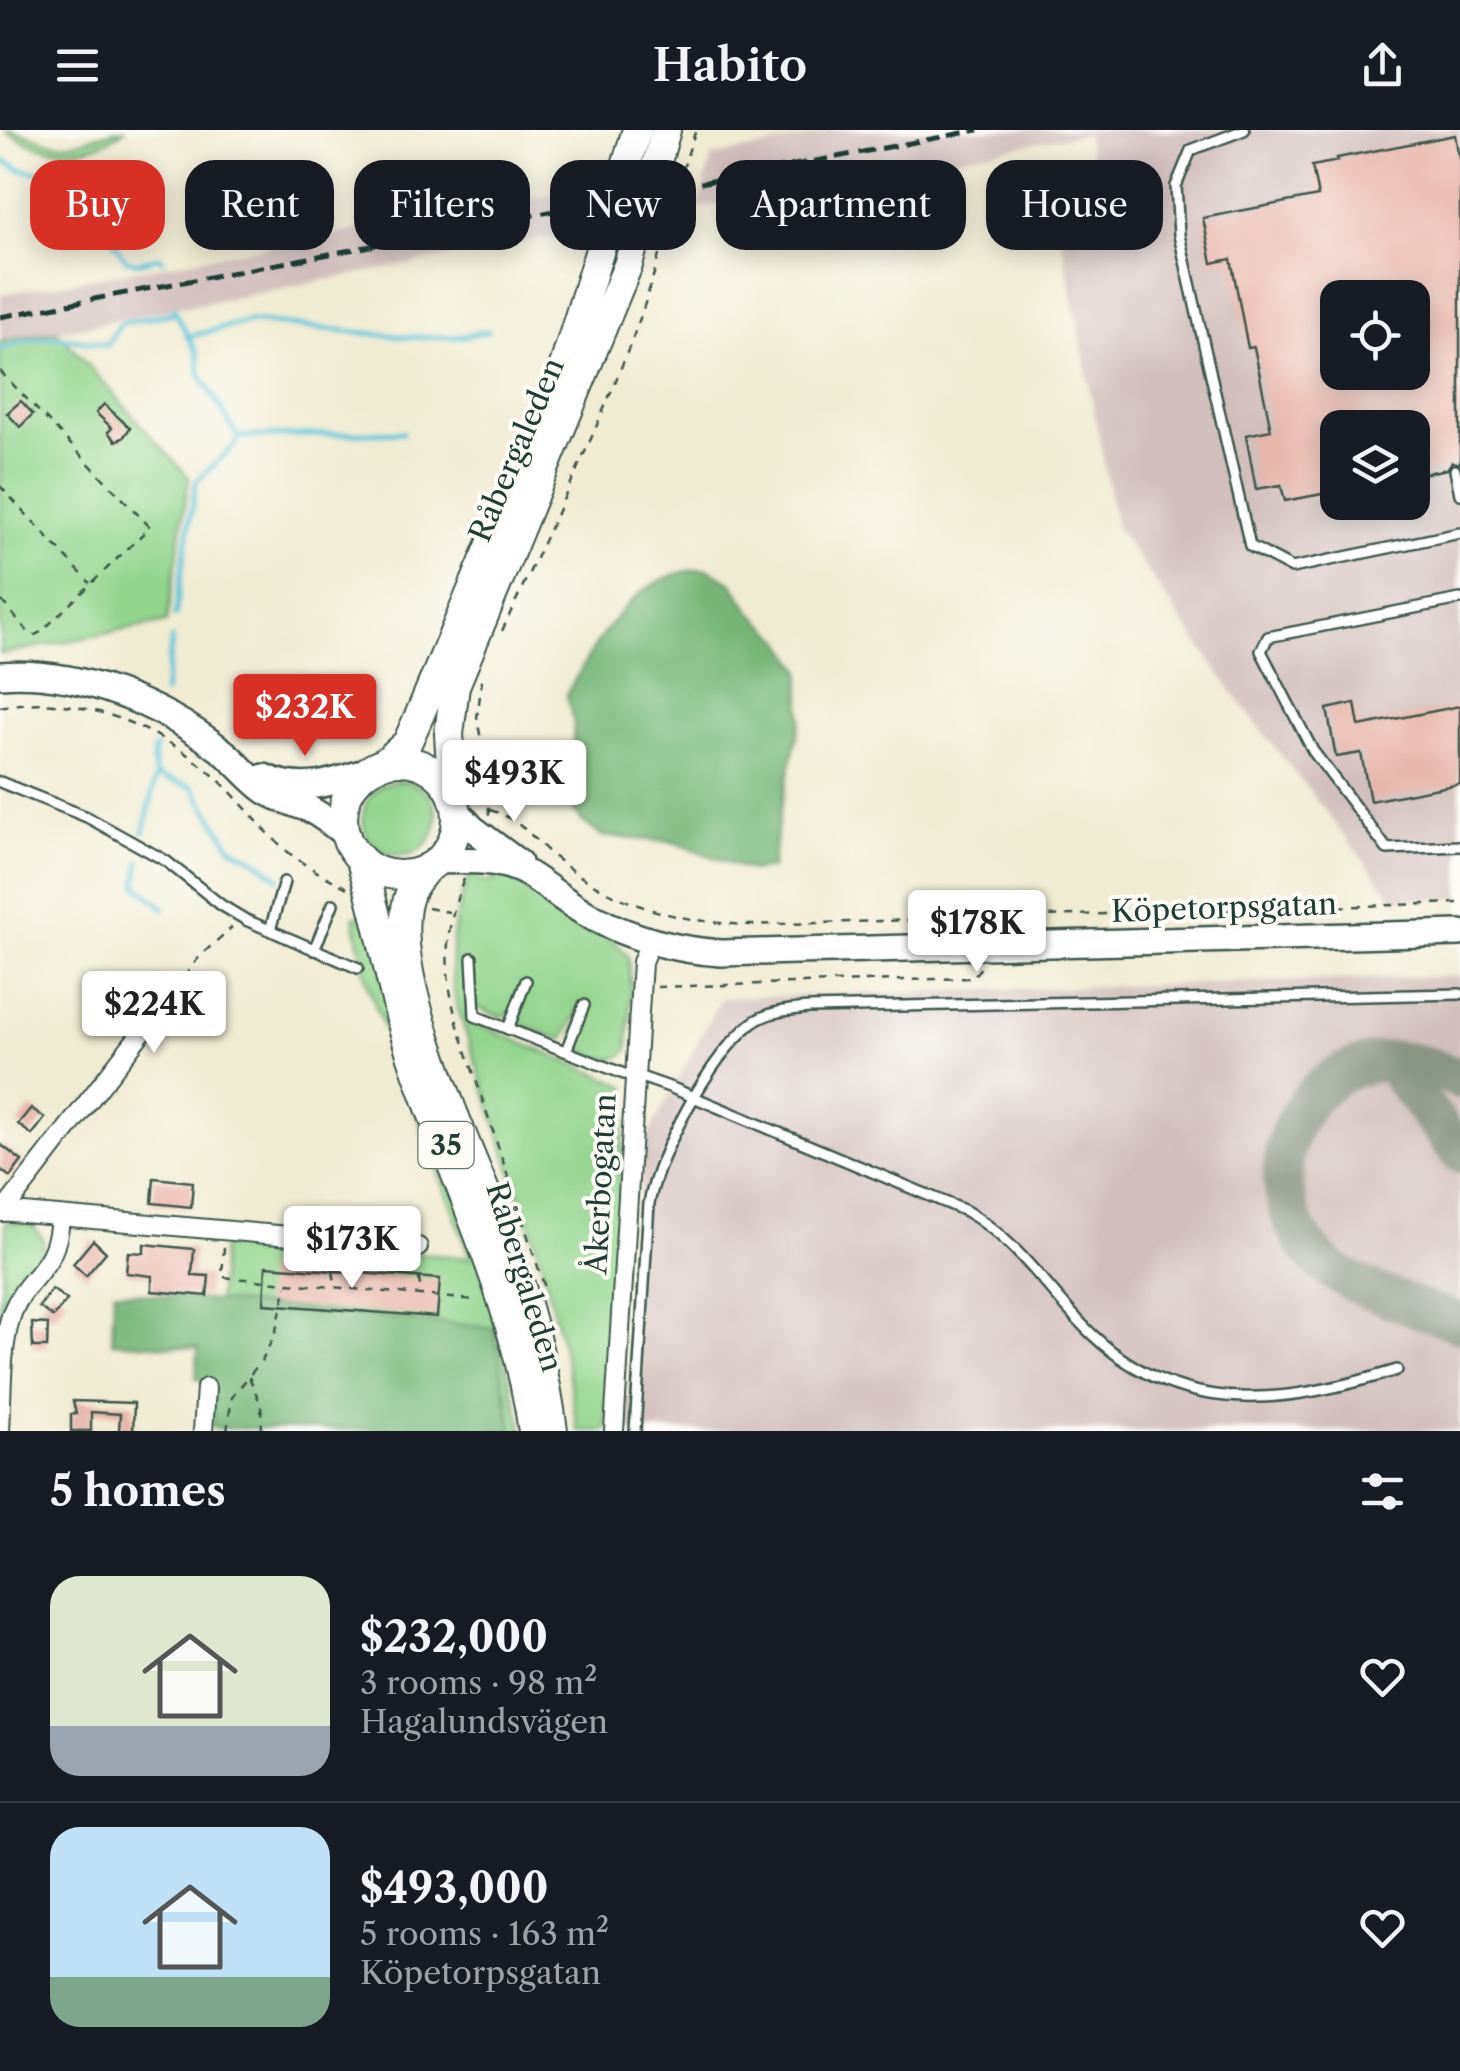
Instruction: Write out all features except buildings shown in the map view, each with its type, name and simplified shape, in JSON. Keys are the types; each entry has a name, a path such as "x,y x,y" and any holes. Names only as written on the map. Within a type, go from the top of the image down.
{"main road":[{"name":"Råbergaleden","path":"376,767 406,743 420,714 558,385 637,130"},
{"name":"Råbergaleden","path":"455,803 448,745 455,686 628,266 666,130"},
{"path":"376,767 400,761 424,766 439,776 455,803"},
{"name":"35","path":"353,847 344,817 347,798 356,782 376,767"},
{"name":"35","path":"432,864 453,838 455,803"},
{"name":"Råbergaleden","path":"353,847 381,925 406,1040 504,1301 520,1356 533,1431"},
{"path":"353,847 375,868 392,874 410,874 432,864"},
{"name":"Råbergaleden","path":"432,864 410,892 406,917 409,970 416,1003 435,1064 524,1296 553,1431"}],"street":[{"path":"0,674 51,677 98,686 138,701 182,724 270,794 318,814 353,847"},
{"path":"238,766 293,786 335,782 376,767"},
{"name":"Köpetorpsgatan","path":"455,803 472,828 519,862 528,875"},
{"name":"Köpetorpsgatan","path":"432,864 494,862 528,875 592,917 650,942 721,953 1460,933"},
{"name":"Åkerbogatan","path":"614,1431 640,987 642,962 650,942"},
{"path":"1,1212 155,1015"},
{"path":"1,1212 416,1247"},
{"path":"0,1431 11,1316 53,1255 60,1217"},
{"path":"204,1431 206,1388"}],"lane":[{"path":"1244,130 1191,150 1176,186 1178,235 1250,546 1292,568 1460,533"},
{"path":"1455,470 1460,494"},
{"path":"1460,599 1268,637 1261,650 1313,751 1388,849 1460,846"},
{"path":"0,782 87,817 166,861 246,920 358,968"},
{"path":"270,930 284,882"},
{"path":"314,950 333,904"},
{"path":"472,958 475,1016 694,1098 940,1198 984,1222 1022,1254 1095,1338 1153,1376 1222,1397 1273,1398 1331,1389 1397,1370"},
{"path":"508,1028 526,981"},
{"path":"634,1431 649,1203 654,1178 694,1098 728,1049 752,1023 782,1011 1460,994"},
{"path":"566,1052 584,1004"}],"path":[{"path":"502,632 640,319 696,130"},
{"path":"0,371 150,527 33,636 0,599"},
{"path":"0,486 91,584"},
{"path":"482,676 477,718 490,810 516,819 553,857 594,886 660,915 750,925 1460,903"},
{"path":"0,707 30,702 62,704 146,730 215,776 288,852 347,888"},
{"path":"468,870 451,912 446,965 451,1000 546,1293"},
{"path":"416,906 451,912"},
{"path":"155,1015 200,956 226,930 246,920"},
{"path":"640,987 972,978 983,964 983,948"},
{"path":"224,1231 222,1276 475,1300"},
{"path":"326,1240 337,1289"},
{"path":"416,1247 421,1296"},
{"path":"227,1431 232,1397 262,1360 275,1334 287,1284"},
{"path":"248,1376 261,1405 262,1431"}],"shaded area":[{"path":"826,130 1460,130 1460,898 1395,900 1244,708 1116,527 1064,250 1163,250 1163,160 1091,160 1086,133 946,160 716,160 716,205 698,208 712,157 825,134"},
{"path":"550,195 550,237 530,241 530,199"},
{"path":"354,231 354,250 483,250 0,342 0,295 248,250 334,250 334,234"},
{"path":"1460,976 1460,1431 626,1431 643,1145 721,998"}],"green space":[{"path":"6,130 61,144 124,130 95,145 65,150 35,145"},
{"path":"57,331 189,478 167,622 0,654 0,342"},
{"path":"708,569 732,583 752,613 782,640 801,670 801,718 772,868 751,871 674,842 602,836 582,821 570,804 574,724 566,695 606,630 639,594 659,581"},
{"path":"400,781 426,792 437,818 426,844 400,855 374,844 363,818 374,792"},
{"path":"470,874 487,883 505,875 558,913 614,941 628,956 628,1050 616,1058 596,1056 577,1045 574,1037 583,1002 563,1040 520,1024 517,1013 500,1017 470,1004 472,1022 626,1086 606,1431 578,1431 567,1365 539,1253 456,1003 453,937"},
{"path":"366,914 479,1257 523,1431 512,1431 507,1389 218,1303 223,1238 471,1258 367,983 354,917"},
{"path":"6,1221 32,1225 43,1239 43,1250 6,1302 0,1317 5,1246"},
{"path":"114,1291 494,1328 512,1431 212,1428 213,1387 196,1378 198,1348 112,1342"}],"waterway":[{"path":"0,159 20,169 73,180 125,259 137,263 159,257 162,260"},
{"path":"174,309 198,355 200,374 238,437 236,444 196,482 175,616"},
{"path":"0,350 28,340 53,338 107,345 121,323 174,313"},
{"path":"187,337 250,321 404,337 458,337 488,331"},
{"path":"238,437 403,432"},
{"path":"164,693 172,639"},
{"path":"144,832 156,776 155,748"},
{"path":"156,776 193,787 232,848 279,878"},
{"path":"140,861 137,885 164,908"}],"taxiway":[{"path":"1389,1061 1460,1153"},
{"path":"1460,1079 1397,1061 1351,1069 1323,1086 1302,1110 1288,1139 1283,1170 1287,1202 1299,1233 1321,1261 1367,1289 1460,1323"}],"railway":[{"path":"0,317 978,130"}]}
